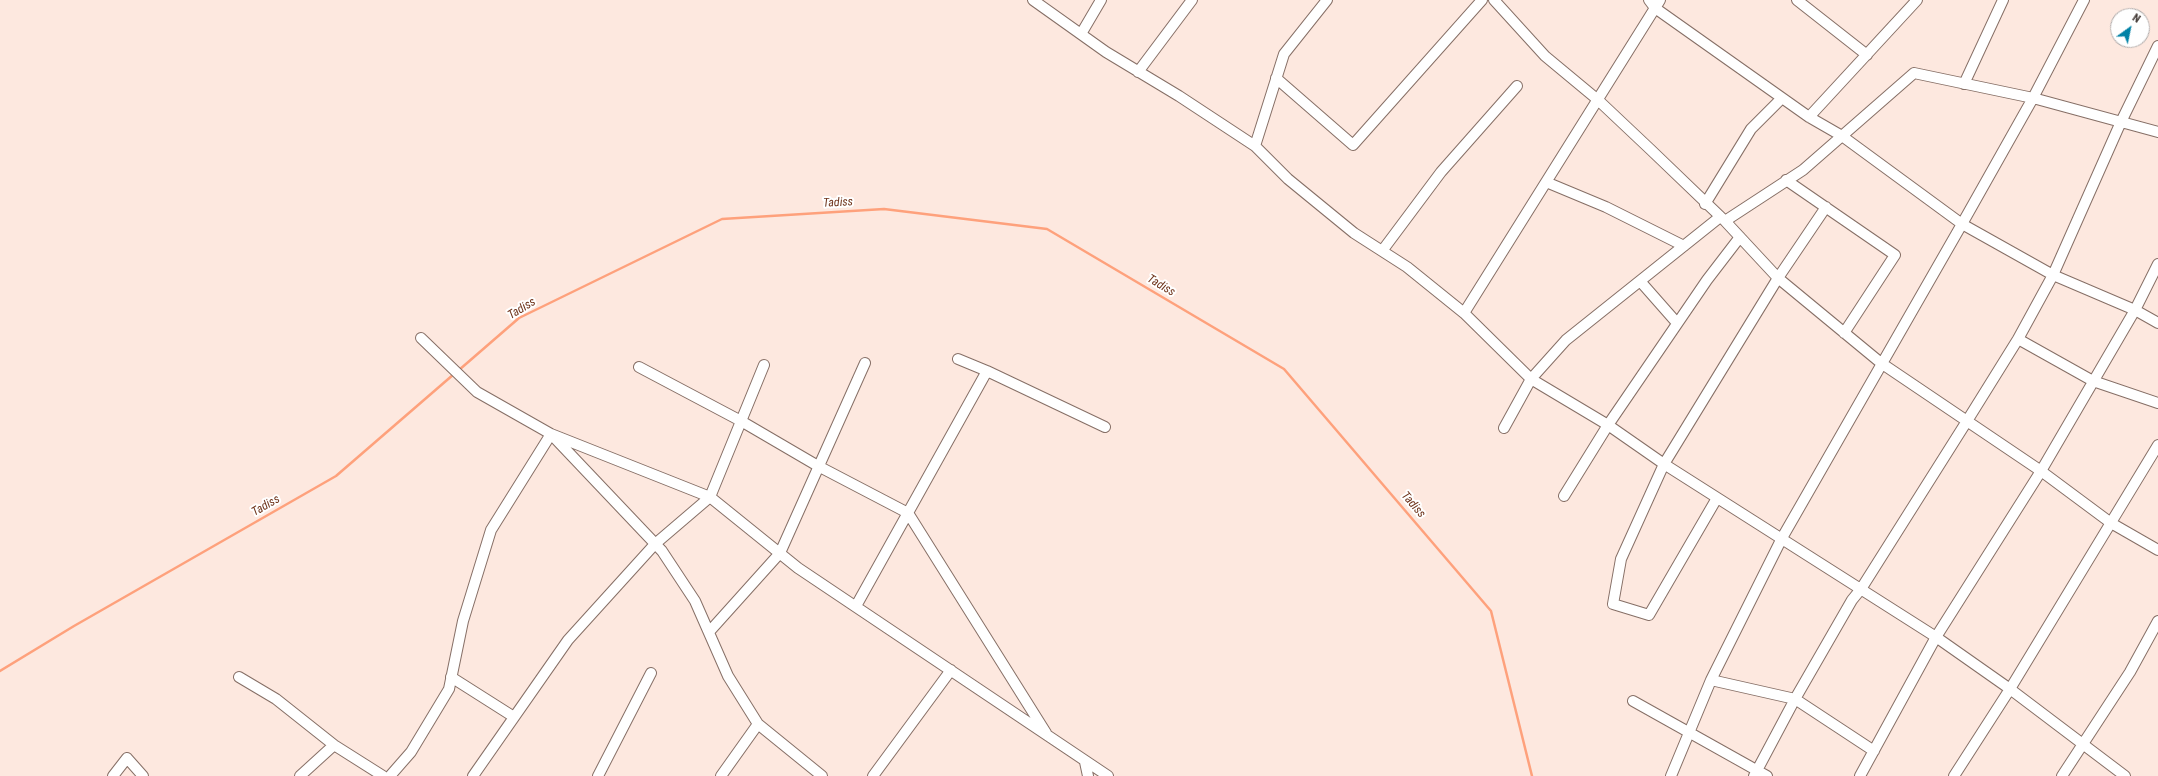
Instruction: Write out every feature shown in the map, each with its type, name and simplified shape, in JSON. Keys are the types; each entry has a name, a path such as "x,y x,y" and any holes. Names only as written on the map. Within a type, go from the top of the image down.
{"street":[{"path":"1034,0 1106,52 1255,146 1288,179 1354,233 1407,267 1464,313 1531,379 1608,425 1664,464 1936,637 2010,688 2125,776"},
{"path":"1080,34 1101,0"},
{"path":"1138,72 1192,0"},
{"path":"1255,146 1284,54 1327,0"},
{"path":"1276,78 1354,144 1482,0"},
{"path":"1494,0 1545,56 1598,100 1722,219 1778,278 1844,333 1881,363 2041,471 2112,523 2158,550"},
{"path":"1797,0 1867,55"},
{"path":"1809,117 1917,0"},
{"path":"1964,84 2003,0"},
{"path":"1671,776 1711,680 1782,538 2033,98 2084,0"},
{"path":"1464,313 1598,100 1655,3 1782,98 1809,117 1842,136 1962,224 2053,275 2135,310 2158,323"},
{"path":"1756,773 1795,699 1852,600 1861,589 2018,339 2053,275 2120,124 2158,46"},
{"path":"1504,428 1531,379 1566,340 1684,246 1722,219 1803,170 1914,73 2033,98 2120,124 2158,132"},
{"path":"1382,251 1441,172 1517,86"},
{"path":"1705,204 1751,129 1782,98"},
{"path":"1786,180 1895,255 1844,333"},
{"path":"1546,182 1606,207 1684,246"},
{"path":"1717,498 1649,615 1613,604 1621,559 1664,464 1778,278 1826,207"},
{"path":"1564,496 1608,425 1677,323 1707,280 1740,237"},
{"path":"1860,776 1936,637 2041,471 2135,310 2158,264"},
{"path":"1640,281 1677,323"},
{"path":"421,338 477,392 551,434 710,497 780,553 1085,762 1108,776"},
{"path":"2018,339 2093,381 2158,403"},
{"path":"958,359 987,371 1105,427"},
{"path":"709,632 780,553 865,363"},
{"path":"473,776 568,640 655,544 710,497 764,365"},
{"path":"639,367 741,421 818,466 908,512 1049,737"},
{"path":"856,606 987,371"},
{"path":"551,434 655,544 695,601 728,676 758,724 822,776"},
{"path":"390,776 411,752 449,688 463,621 492,530 551,434"},
{"path":"1954,776 2112,523 2158,445"},
{"path":"2062,776 2130,672 2158,621"},
{"path":"873,776 951,670"},
{"path":"598,776 651,673"},
{"path":"239,676 276,699 334,745 383,776"},
{"path":"451,677 514,717"},
{"path":"1711,680 1795,699 1874,751"},
{"path":"1633,701 1689,732 1756,773 1767,776"},
{"path":"721,776 758,724"},
{"path":"300,776 334,745"},
{"path":"113,776 128,758 143,776"},
{"path":"1085,762 1088,776"}],"waterway":[{"name":"Tadiss","path":"459,370 519,318 722,219 884,209 1047,229 1284,369 1491,611 1532,776"},
{"name":"Tadiss","path":"0,671 74,626 336,476 454,374"}]}
